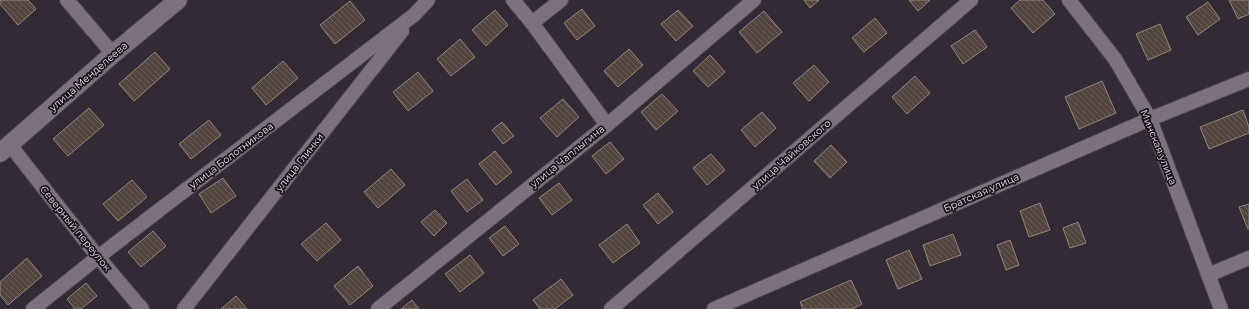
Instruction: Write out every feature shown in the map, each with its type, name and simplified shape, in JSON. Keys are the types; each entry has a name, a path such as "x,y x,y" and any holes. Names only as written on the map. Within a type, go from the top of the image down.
{"street":[{"path":"67,0 113,54"},
{"name":"улица Менделеева","path":"5,149 113,54 178,0"},
{"name":"улица Болотникова","path":"33,309 98,257 414,15 428,0"},
{"path":"513,0 532,23 607,124"},
{"path":"532,23 561,0"},
{"name":"улица Чаплыгина","path":"378,309 607,124 754,0"},
{"name":"улица Чайковского","path":"611,309 971,0"},
{"name":"Минская улица","path":"1069,0 1115,59 1150,119 1221,309"},
{"name":"улица Глинки","path":"184,309 414,15"},
{"name":"Братская улица","path":"714,309 1150,119 1249,79"},
{"name":"Северный переулок","path":"5,149 142,309"},
{"path":"1208,276 1249,258"}],"building":[{"path":"0,0 28,0 36,9 18,25 0,4"},
{"path":"804,0 819,0 810,8"},
{"path":"909,0 930,0 918,11"},
{"path":"1020,0 1043,0 1055,14 1033,33 1011,8"},
{"path":"1229,0 1249,0 1249,14 1238,19"},
{"path":"350,1 365,20 335,44 320,25"},
{"path":"1208,2 1220,19 1198,35 1186,17"},
{"path":"582,9 595,26 577,40 564,23"},
{"path":"495,10 508,25 486,46 472,30"},
{"path":"678,10 693,26 676,41 661,24"},
{"path":"764,11 782,32 757,53 739,32"},
{"path":"875,18 887,33 864,52 852,38"},
{"path":"1160,24 1171,50 1148,60 1136,34"},
{"path":"975,30 987,47 963,64 951,46"},
{"path":"460,39 475,57 451,76 437,59"},
{"path":"629,49 643,65 618,87 604,71"},
{"path":"155,52 170,69 134,101 119,84"},
{"path":"710,55 725,72 708,87 693,71"},
{"path":"283,61 298,78 266,105 252,88"},
{"path":"814,65 829,82 809,101 793,83"},
{"path":"418,72 433,91 408,111 393,92"},
{"path":"915,76 930,93 907,114 892,97"},
{"path":"1102,81 1116,113 1079,129 1065,97"},
{"path":"662,94 678,111 656,130 641,112"},
{"path":"563,99 579,117 557,137 540,118"},
{"path":"89,108 104,125 68,156 53,139"},
{"path":"1243,110 1249,127 1249,133 1209,149 1200,127"},
{"path":"762,112 776,128 755,147 741,130"},
{"path":"209,120 221,135 191,159 179,144"},
{"path":"502,122 514,136 503,144 492,130"},
{"path":"610,142 624,159 606,174 592,156"},
{"path":"831,145 847,162 830,178 814,161"},
{"path":"495,151 512,172 496,185 479,164"},
{"path":"711,154 725,170 707,185 693,168"},
{"path":"391,169 405,185 378,208 364,192"},
{"path":"223,178 236,196 211,213 199,194"},
{"path":"467,179 483,200 467,212 451,191"},
{"path":"132,180 147,197 118,221 103,204"},
{"path":"559,183 572,200 552,215 539,198"},
{"path":"658,193 673,212 658,224 643,205"},
{"path":"1040,203 1050,230 1029,237 1020,211"},
{"path":"1249,204 1249,229 1248,229 1239,207"},
{"path":"435,210 447,223 434,236 421,222"},
{"path":"1078,222 1086,243 1070,248 1063,228"},
{"path":"326,223 341,240 317,261 301,244"},
{"path":"627,224 640,243 613,263 599,245"},
{"path":"505,226 519,244 503,256 489,238"},
{"path":"153,231 166,246 141,267 128,252"},
{"path":"953,234 961,255 930,266 923,245"},
{"path":"1010,240 1019,265 1006,270 997,245"},
{"path":"909,250 922,279 898,289 886,260"},
{"path":"470,255 484,273 460,292 445,274"},
{"path":"27,258 42,276 8,305 0,295 0,282"},
{"path":"358,266 373,286 350,305 334,286"},
{"path":"561,279 573,295 555,309 540,309 533,300"},
{"path":"851,280 862,304 852,309 803,309 800,302"},
{"path":"86,283 97,296 81,309 75,309 67,299"},
{"path":"236,296 247,309 221,309"},
{"path":"412,300 419,309 401,309"}]}
